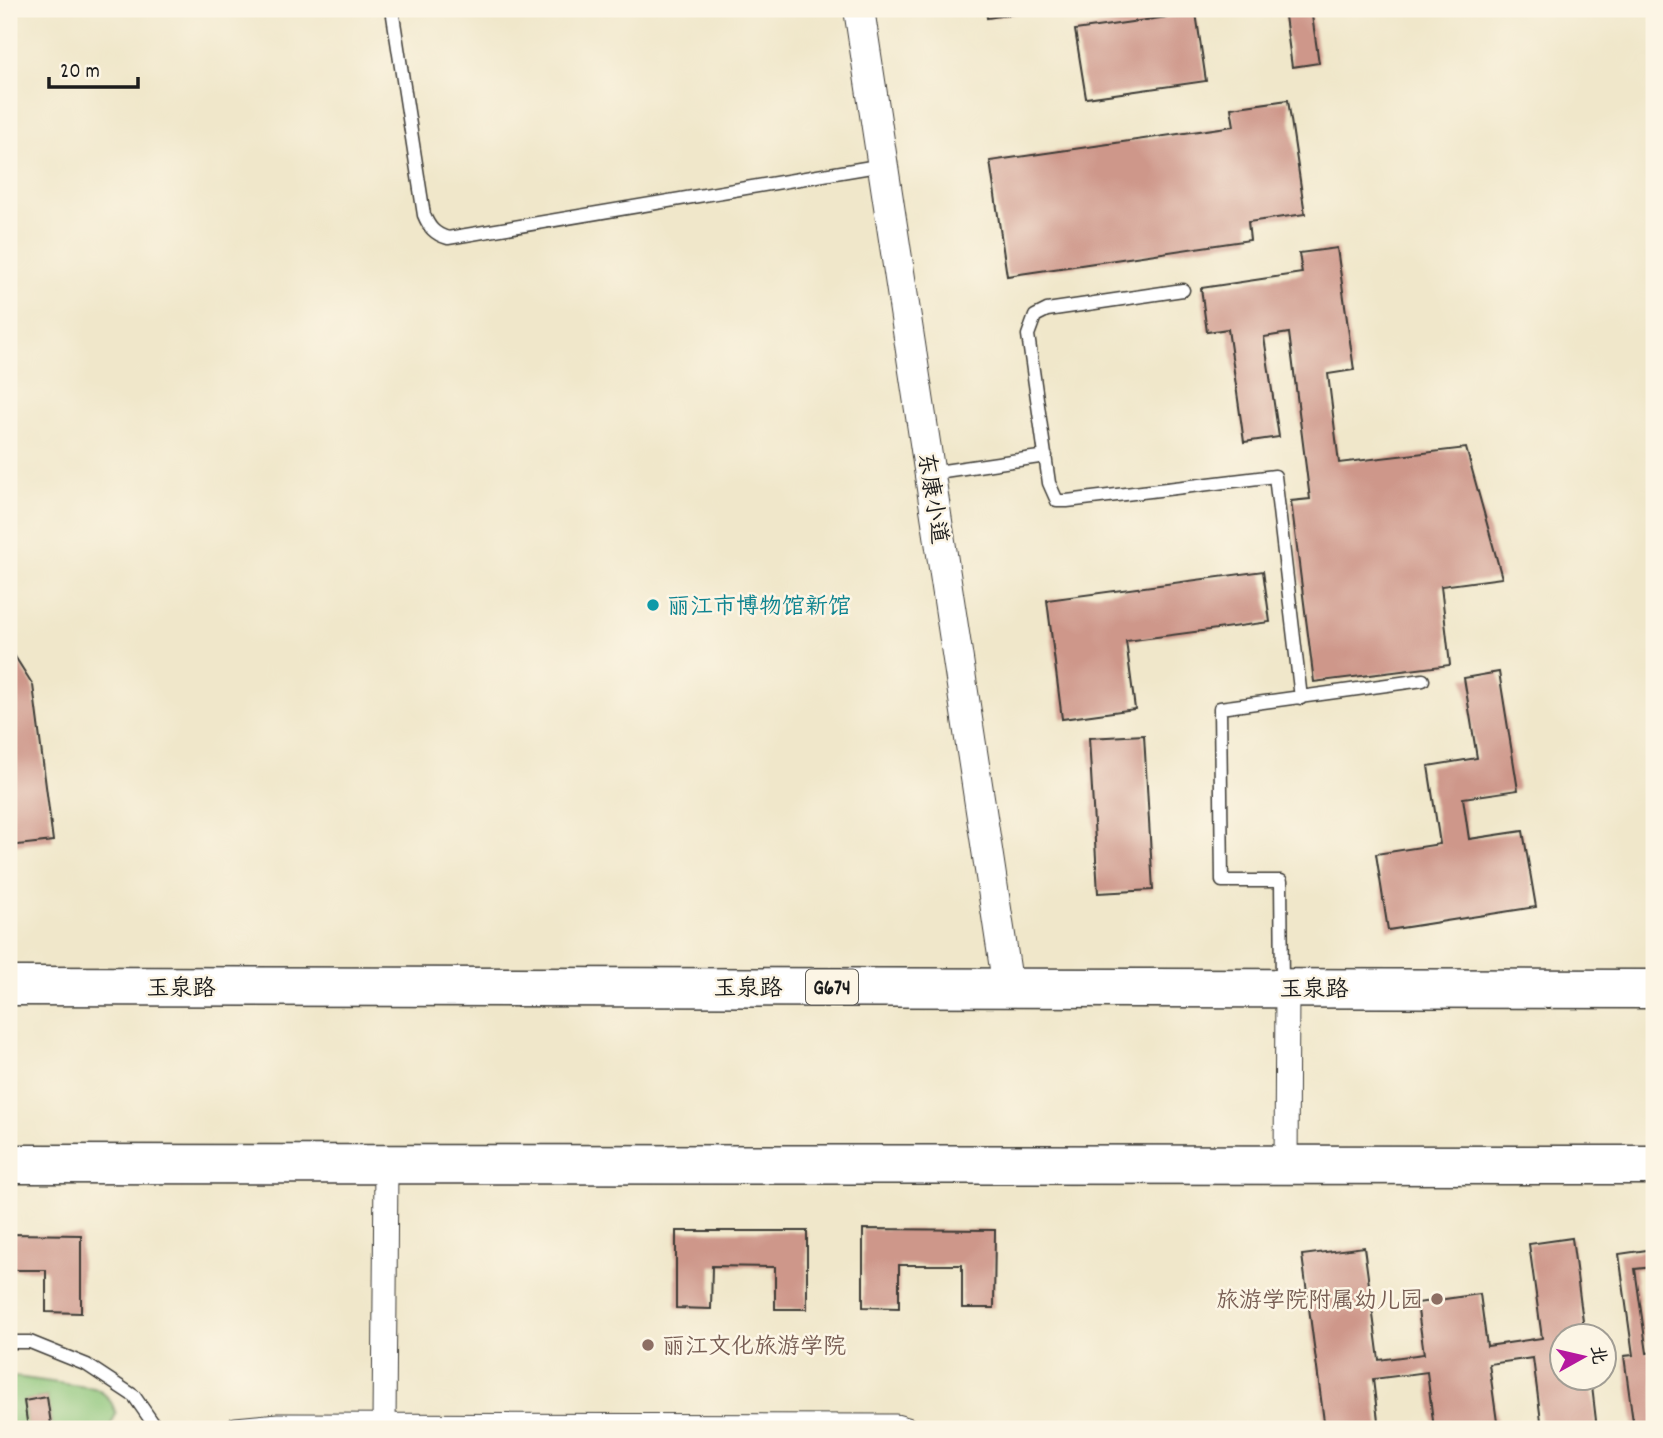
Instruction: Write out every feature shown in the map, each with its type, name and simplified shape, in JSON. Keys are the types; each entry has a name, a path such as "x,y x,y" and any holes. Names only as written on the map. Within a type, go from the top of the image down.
{"highway":[{"name":"玉泉路","path":"9,986 1654,989"},
{"path":"9,1164 1654,1166"}],"street":[{"name":"东康小道","path":"859,9 1008,988"},
{"path":"1285,988 1286,1166"},
{"path":"384,1425 386,1166"},
{"path":"236,1429 278,1424 882,1426 907,1429"}],"lane":[{"path":"392,9 424,215 428,224 440,236 447,238 883,165"},
{"path":"1183,290 1047,310 1035,316 1028,335 1049,483 1057,501 1275,476 1301,698"},
{"path":"930,473 1045,456"},
{"path":"1285,988 1281,881 1222,881 1220,708 1423,680"},
{"path":"9,1342 30,1342 87,1364 134,1396 157,1429"}],"green space":[{"path":"9,1376 94,1388 108,1398 116,1414 109,1429 9,1429","holes":["47,1397 51,1424 28,1428 24,1401"]}],"building":[{"path":"986,9 1040,9 1040,10 987,18"},
{"path":"1284,9 1311,9 1319,63 1292,67"},
{"path":"1196,13 1206,81 1086,98 1075,30"},
{"path":"1288,100 1305,214 1248,222 1250,240 1007,276 990,161 1234,126 1231,108"},
{"path":"1337,248 1354,370 1328,374 1339,463 1466,448 1502,578 1441,586 1450,665 1314,682 1291,501 1310,499 1289,333 1264,337 1279,437 1244,442 1228,329 1207,332 1201,288 1302,273 1299,253"},
{"path":"1263,571 1270,622 1126,641 1135,709 1062,719 1047,600"},
{"path":"9,647 33,685 53,841 9,846"},
{"path":"1499,672 1518,790 1463,798 1469,839 1523,831 1536,907 1388,930 1376,854 1440,844 1428,766 1477,758 1464,678"},
{"path":"1144,735 1153,890 1098,893 1089,738"},
{"path":"863,1229 995,1230 994,1308 962,1308 962,1265 899,1265 899,1308 863,1307"},
{"path":"676,1231 807,1231 807,1309 775,1309 775,1267 712,1266 711,1309 676,1308"},
{"path":"9,1234 81,1235 81,1313 46,1312 46,1270 9,1270"},
{"path":"1572,1238 1583,1322 1548,1322 1548,1392 1593,1392 1597,1429 1542,1429 1533,1358 1489,1364 1498,1429 1434,1429 1427,1372 1373,1379 1379,1429 1325,1429 1302,1255 1364,1247 1379,1360 1424,1354 1417,1303 1480,1294 1487,1346 1542,1338 1529,1244"},
{"path":"1654,1249 1654,1267 1635,1269 1647,1353 1654,1352 1654,1429 1634,1429 1624,1356 1633,1355 1619,1254"},
{"path":"47,1397 51,1424 28,1428 24,1401"}],"place":[{"name":"丽江市博物馆新馆","path":"653,605"},
{"name":"旅游学院附属幼儿园","path":"1437,1299"},
{"name":"丽江文化旅游学院","path":"648,1345"}]}
